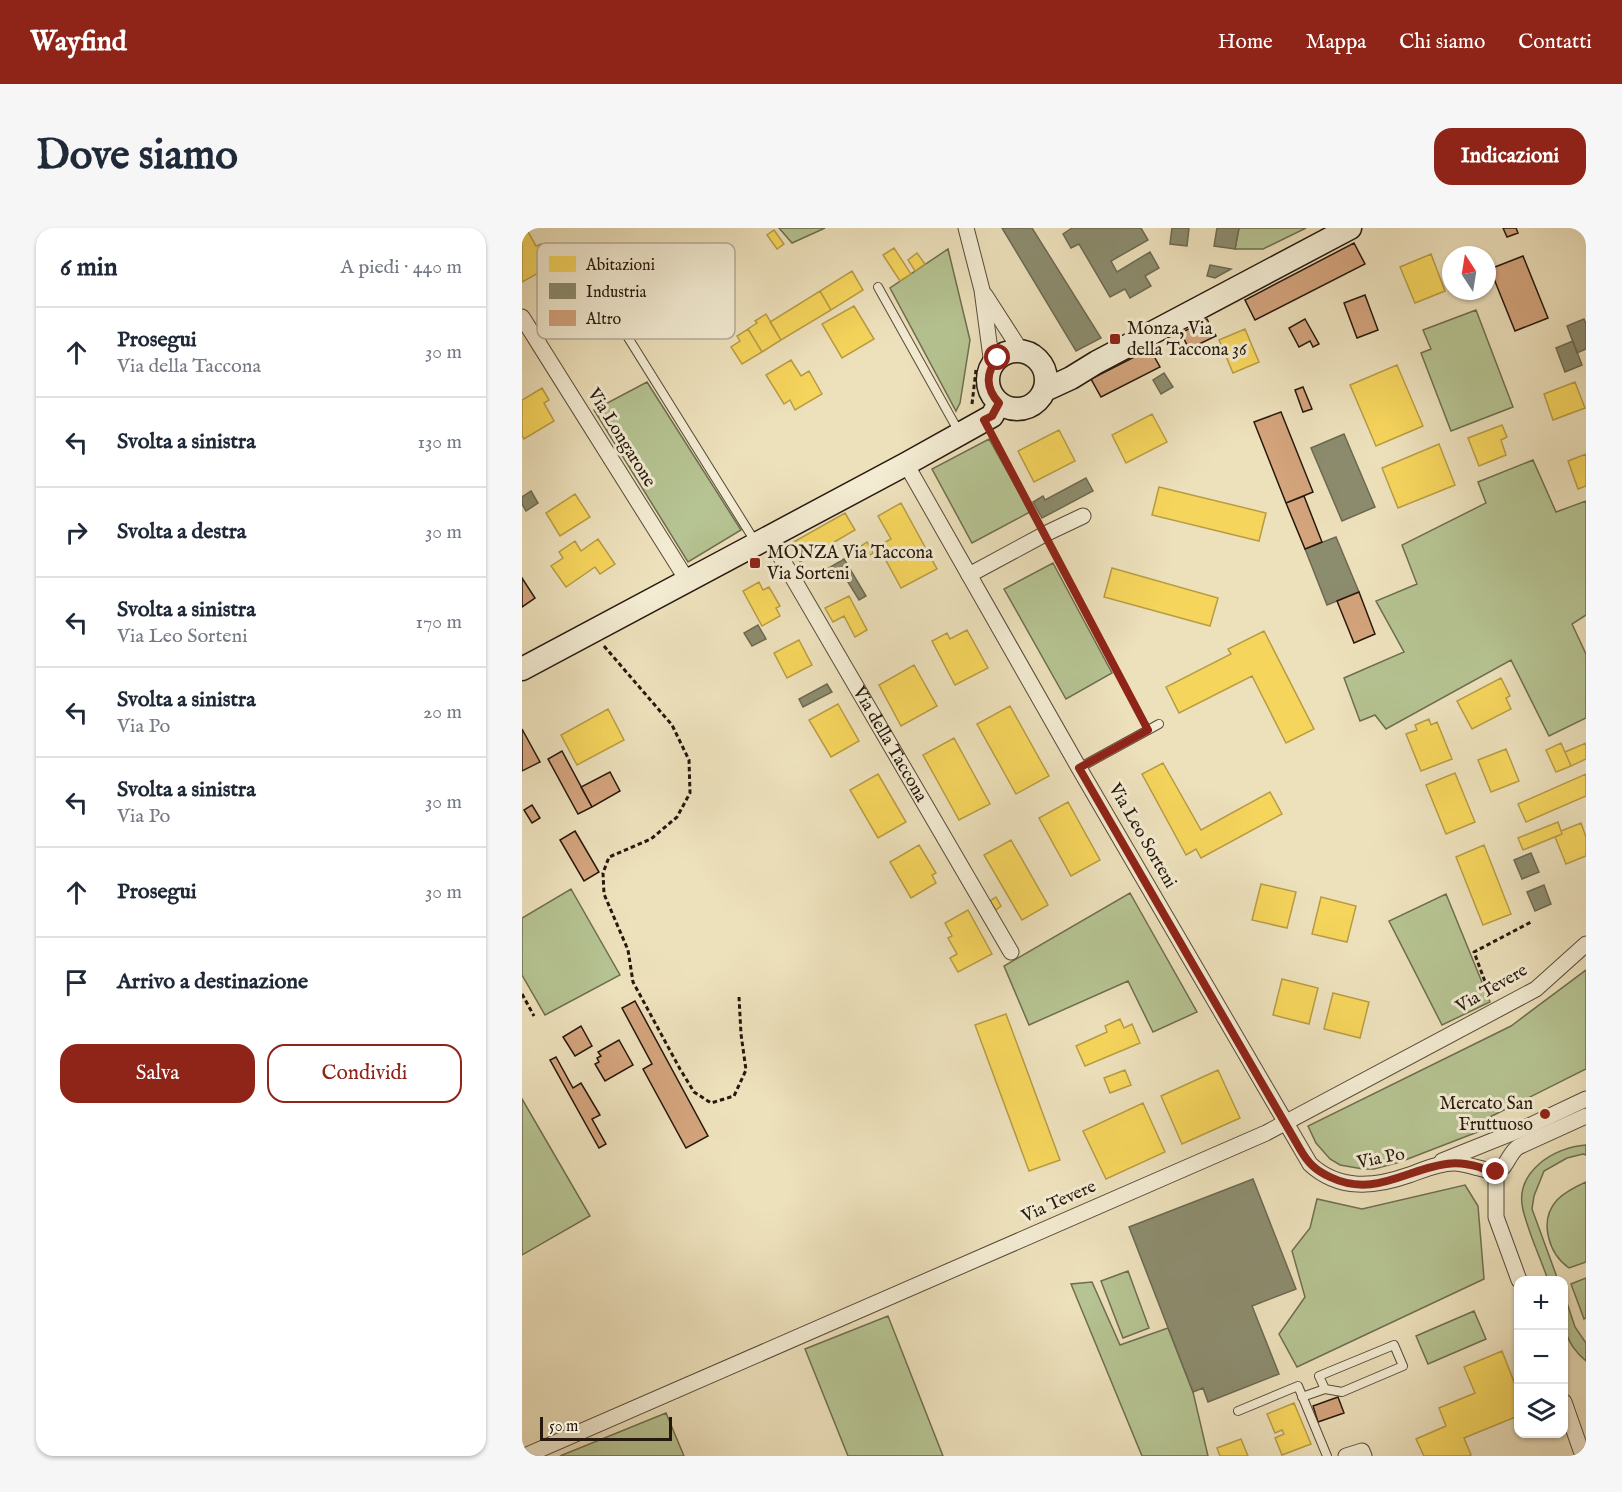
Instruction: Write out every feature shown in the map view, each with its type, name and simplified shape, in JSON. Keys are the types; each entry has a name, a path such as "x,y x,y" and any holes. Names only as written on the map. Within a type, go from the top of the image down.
{"main road":[{"path":"1045,390 1350,228"},
{"path":"1021,351 1030,353 1043,366 1046,374 1045,390 1041,398 1025,408 1016,409 999,403 989,389 989,373 992,365 1004,354 1021,351"},
{"path":"1043,366 1068,368 1097,362"},
{"path":"522,669 906,464 992,416 999,403"}],"street":[{"path":"966,228 982,290 992,365"},
{"path":"982,290 1021,351"},
{"name":"Via Longarone","path":"522,317 687,580"},
{"name":"Via Leo Sorteni","path":"906,464 1079,768 1310,1164"},
{"path":"969,575 1083,516"},
{"name":"Via della Taccona","path":"763,540 1011,952"},
{"name":"Via Tevere","path":"525,1456 1285,1123 1536,990 1586,945"},
{"path":"1429,1168 1586,1099"},
{"path":"1429,1168 1454,1163 1489,1169 1502,1168 1507,1158 1518,1147 1586,1116"},
{"path":"1507,1158 1506,1151 1495,1142 1487,1143 1478,1153 1478,1162 1489,1169 1496,1217 1517,1276"},
{"name":"Via Po","path":"1310,1164 1319,1172 1337,1180 1360,1185 1396,1179 1429,1168"},
{"path":"1568,1416 1583,1456"},
{"path":"1346,1456 1362,1451 1364,1456"}],"lane":[{"path":"878,287 960,433"},
{"path":"632,339 763,540"},
{"path":"1079,768 1159,724"},
{"path":"1302,1397 1324,1389 1342,1392 1403,1366 1394,1344 1319,1376 1324,1389"},
{"path":"1238,1411 1298,1386 1327,1456"}],"path":[{"path":"984,420 1148,730"},
{"path":"591,632 672,725 689,760 690,793 677,817 651,839 609,857 603,873 604,894 628,950 633,982 694,1092 711,1103 734,1096 746,1070 739,997"},
{"path":"1496,1011 1474,952 1533,921"},
{"path":"522,994 534,1016"}],"green space":[{"path":"779,228 825,228 792,243"},
{"path":"1239,228 1306,228 1263,249 1235,249"},
{"path":"948,249 970,340 960,403 956,411 890,288"},
{"path":"1476,310 1513,407 1451,431 1421,353 1431,349 1423,330"},
{"path":"647,382 741,530 688,562 594,410"},
{"path":"989,439 1030,512 972,543 932,469"},
{"path":"1533,460 1556,512 1586,501 1586,615 1572,624 1586,654 1586,718 1549,736 1511,660 1386,729 1375,715 1360,721 1344,678 1404,652 1376,601 1417,584 1402,545 1486,503 1478,482"},
{"path":"1053,563 1112,673 1066,699 1004,589"},
{"path":"571,889 620,975 545,1015 522,975 522,918"},
{"path":"1130,893 1197,1012 1153,1032 1128,981 1029,1025 1004,966"},
{"path":"1446,894 1490,1002 1442,1025 1389,921"},
{"path":"1586,970 1586,1069 1490,1117 1493,1126 1400,1162 1374,1169 1340,1165 1330,1159 1316,1143 1308,1126 1511,1026"},
{"path":"522,1099 590,1216 522,1255"},
{"path":"1586,1145 1586,1155 1567,1158 1544,1171 1534,1196 1532,1209 1557,1276 1546,1276 1531,1237 1523,1210 1522,1196 1525,1184 1539,1164 1550,1156"},
{"path":"1586,1182 1586,1262 1569,1268 1551,1246 1548,1237 1548,1218 1557,1200"},
{"path":"1465,1185 1478,1206 1484,1279 1297,1367 1279,1334 1305,1297 1292,1251 1310,1228 1317,1199 1362,1209"},
{"path":"1128,1271 1149,1328 1123,1338 1101,1281"},
{"path":"1586,1278 1586,1318 1584,1319 1571,1284"},
{"path":"1092,1282 1120,1345 1168,1328 1193,1392 1208,1456 1142,1456 1071,1284"},
{"path":"1568,1306 1575,1327 1586,1343 1586,1361 1568,1339"},
{"path":"1474,1311 1486,1339 1428,1364 1416,1336"},
{"path":"888,1316 943,1456 848,1456 805,1349"},
{"path":"666,1413 684,1456 560,1456"}],"building: Abitazioni":[{"path":"522,228 526,228 537,246 537,274 522,282"},
{"path":"774,230 784,244 777,249 767,235"},
{"path":"894,248 911,274 900,281 883,255"},
{"path":"917,253 925,264 915,271 908,260"},
{"path":"1431,254 1442,283 1442,292 1415,303 1400,267"},
{"path":"852,271 863,290 831,310 820,291"},
{"path":"820,291 831,310 781,340 770,322"},
{"path":"854,306 874,339 842,358 822,324"},
{"path":"766,314 781,340 762,352 748,329"},
{"path":"748,329 762,352 742,364 731,347 740,341 737,336"},
{"path":"1245,329 1259,362 1233,373 1219,340"},
{"path":"791,360 801,376 809,371 822,394 795,410 790,400 784,404 766,375"},
{"path":"1397,365 1423,426 1376,446 1350,385"},
{"path":"1575,382 1585,408 1553,420 1544,394"},
{"path":"542,388 549,400 544,403 554,421 524,439 522,400"},
{"path":"1152,414 1167,442 1126,463 1112,435"},
{"path":"1502,425 1507,437 1501,440 1506,455 1479,466 1468,438"},
{"path":"1059,430 1075,461 1034,482 1018,451"},
{"path":"1439,444 1455,485 1398,508 1382,468"},
{"path":"1586,454 1586,486 1578,489 1568,461"},
{"path":"1159,487 1266,513 1259,541 1152,515"},
{"path":"575,494 590,517 560,536 546,513"},
{"path":"901,503 937,569 901,588 878,546 891,539 878,516"},
{"path":"845,513 855,530 800,562 790,544"},
{"path":"598,539 615,564 600,574 595,567 566,587 551,566 563,558 559,552 575,541 581,551"},
{"path":"867,542 873,553 867,557 861,546"},
{"path":"1112,568 1218,598 1210,626 1104,597"},
{"path":"759,582 763,590 769,587 780,606 776,608 780,616 762,626 743,591"},
{"path":"849,596 867,630 855,637 844,616 833,622 825,608"},
{"path":"967,630 988,668 955,685 932,641 947,633 950,639"},
{"path":"1264,631 1314,729 1286,743 1252,676 1179,713 1166,687 1231,654 1228,649"},
{"path":"799,640 812,665 787,678 774,653"},
{"path":"914,665 937,706 901,726 879,685"},
{"path":"1501,678 1510,696 1506,698 1511,709 1472,729 1457,701"},
{"path":"838,704 859,741 831,757 809,720"},
{"path":"1010,706 1049,776 1016,794 977,724"},
{"path":"608,709 624,740 577,765 561,735"},
{"path":"1429,719 1431,725 1437,722 1452,759 1421,771 1406,734 1417,730 1415,725"},
{"path":"954,738 990,804 959,820 923,755"},
{"path":"1561,743 1571,766 1556,772 1546,750"},
{"path":"1586,743 1586,759 1571,766 1565,752"},
{"path":"1506,749 1519,781 1491,792 1478,760"},
{"path":"1163,763 1201,830 1270,792 1282,814 1201,858 1196,849 1186,855 1142,774"},
{"path":"1455,773 1475,822 1446,834 1426,785"},
{"path":"878,774 906,822 878,838 850,790"},
{"path":"1586,774 1586,796 1526,822 1518,804"},
{"path":"1068,802 1100,860 1071,876 1039,818"},
{"path":"1558,822 1562,834 1523,850 1518,838"},
{"path":"1581,823 1586,837 1586,856 1566,864 1555,837 1562,834 1561,831"},
{"path":"1011,840 1048,905 1022,920 984,855"},
{"path":"919,845 936,873 932,875 936,883 911,898 890,862"},
{"path":"1484,845 1511,914 1483,925 1456,857"},
{"path":"1261,884 1296,892 1287,928 1252,920"},
{"path":"996,897 1001,906 996,910 990,901"},
{"path":"1321,897 1356,906 1347,942 1312,934"},
{"path":"968,910 992,954 958,972 950,958 957,954 948,938 952,936 945,923"},
{"path":"1282,979 1318,988 1309,1024 1273,1015"},
{"path":"1333,993 1369,1002 1360,1038 1324,1029"},
{"path":"1006,1014 1060,1160 1029,1171 975,1025"},
{"path":"1120,1019 1124,1028 1132,1024 1140,1043 1085,1066 1076,1046 1107,1032 1105,1026"},
{"path":"1125,1070 1131,1085 1110,1093 1104,1078"},
{"path":"1218,1070 1240,1118 1182,1144 1161,1096"},
{"path":"1143,1103 1165,1152 1106,1179 1083,1131"},
{"path":"1502,1351 1514,1382 1514,1418 1464,1438 1471,1455 1469,1456 1424,1456 1416,1439 1446,1426 1439,1408 1475,1393 1464,1367"},
{"path":"1294,1403 1311,1444 1282,1455 1275,1438 1284,1434 1282,1430 1275,1433 1267,1414"},
{"path":"1241,1439 1248,1456 1220,1456 1217,1448"}],"building: Industria":[{"path":"1002,228 1032,228 1101,338 1076,351"},
{"path":"1072,228 1141,228 1148,240 1111,261 1117,272 1150,252 1159,268 1145,276 1151,286 1130,298 1125,289 1110,297 1079,244 1071,248 1063,234"},
{"path":"1172,228 1189,228 1187,246 1170,244"},
{"path":"1217,228 1239,228 1235,249 1214,246"},
{"path":"1210,265 1231,269 1215,278 1207,276"},
{"path":"1584,319 1586,349 1577,353 1567,326"},
{"path":"1573,341 1582,365 1565,372 1556,348"},
{"path":"1164,373 1173,387 1161,394 1153,380"},
{"path":"1344,434 1375,507 1342,521 1311,448"},
{"path":"1086,478 1093,491 1042,518 1033,502 1043,496 1045,500"},
{"path":"531,491 538,503 526,511 522,504 522,497"},
{"path":"1336,537 1359,592 1327,605 1305,549"},
{"path":"844,559 866,596 859,600 843,574 834,580 827,569"},
{"path":"758,625 766,639 752,646 744,633"},
{"path":"827,684 832,692 803,707 799,699"},
{"path":"1531,853 1539,872 1522,879 1514,860"},
{"path":"1544,885 1551,904 1535,911 1527,892"},
{"path":"1253,1179 1296,1289 1252,1306 1279,1374 1208,1402 1203,1388 1193,1392 1129,1227"}],"building: Altro":[{"path":"1503,228 1516,228 1518,233 1507,237"},
{"path":"1354,243 1365,264 1255,320 1245,300"},
{"path":"1523,256 1548,318 1515,331 1496,284 1496,267"},
{"path":"1365,295 1378,330 1357,338 1344,303"},
{"path":"1207,319 1216,336 1189,349 1181,333"},
{"path":"1305,319 1319,344 1313,347 1310,341 1299,347 1289,328"},
{"path":"1150,349 1160,367 1101,397 1091,379"},
{"path":"1303,387 1312,409 1303,412 1295,390"},
{"path":"1281,412 1313,492 1286,503 1254,422"},
{"path":"1304,496 1322,542 1305,549 1286,503"},
{"path":"522,578 535,598 522,607"},
{"path":"1359,592 1375,634 1354,643 1337,601"},
{"path":"522,729 540,762 522,771"},
{"path":"562,751 592,807 578,814 548,759"},
{"path":"610,772 620,791 592,807 581,787"},
{"path":"532,805 540,818 532,823 524,810"},
{"path":"575,831 599,872 584,881 560,840"},
{"path":"635,1001 708,1136 686,1148 643,1069 652,1064 622,1008"},
{"path":"581,1026 592,1046 575,1056 563,1037"},
{"path":"619,1040 633,1065 605,1081 595,1064 599,1062 597,1058 601,1056 598,1052"},
{"path":"556,1057 573,1088 581,1083 600,1115 592,1119 606,1144 599,1148 550,1060"},
{"path":"1338,1397 1344,1413 1318,1422 1313,1406"}],"place":[{"name":"Monza, Via della Taccona 36","path":"1115,339"},
{"name":"MONZA Via Taccona Via Sorteni","path":"755,563"},
{"name":"Mercato San Fruttuoso","path":"1545,1114"}],"route":[{"path":"998,358 992,365 988,381 989,389 999,403 992,416 984,420 1148,730 1079,768 1300,1149 1310,1164 1319,1172 1343,1183 1355,1185 1375,1184 1454,1163 1482,1167 1487,1171 1496,1172"}]}
